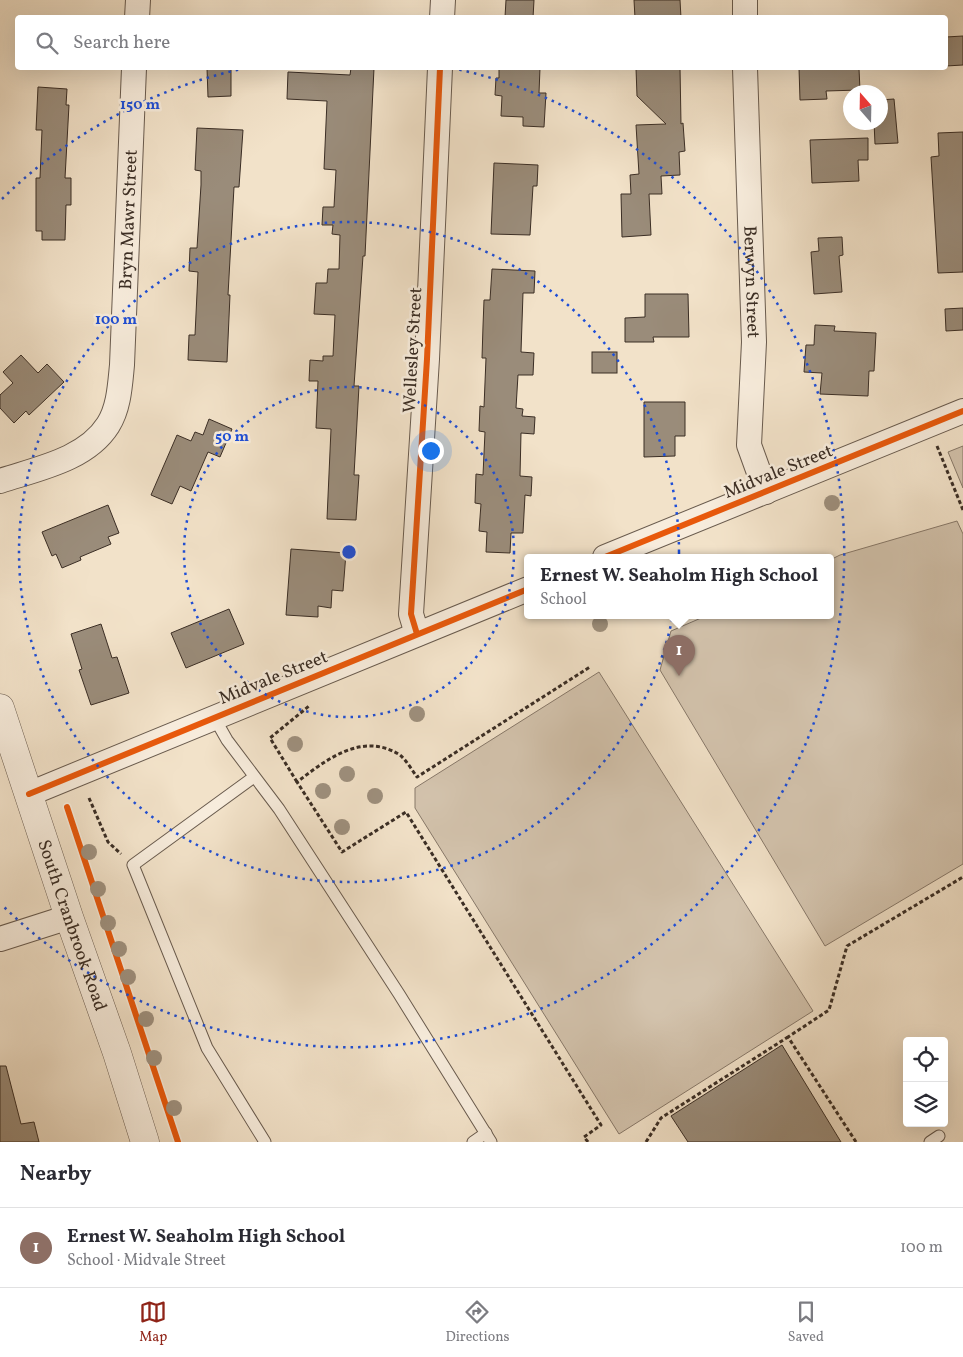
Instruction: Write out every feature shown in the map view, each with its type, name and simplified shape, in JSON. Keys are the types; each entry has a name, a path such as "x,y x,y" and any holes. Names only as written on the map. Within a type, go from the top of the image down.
{"street":[{"path":"137,15 138,0"},
{"path":"442,15 443,0"},
{"path":"745,0 745,15"},
{"name":"Bryn Mawr Street","path":"0,481 80,452 95,441 109,424 119,396 122,365 134,70"},
{"name":"Wellesley Street","path":"417,634 411,614 427,359 440,70"},
{"name":"Berwyn Street","path":"745,70 754,342 750,445 766,492"},
{"name":"Midvale Street","path":"612,554 963,411"},
{"name":"Midvale Street","path":"29,794 524,591"},
{"name":"South Cranbrook Road","path":"0,708 146,1142"},
{"path":"0,939 69,917"}],"lane":[{"path":"214,717 227,740 279,808 399,994 488,1138 473,1142"},
{"path":"254,777 133,865 207,1048 265,1142"}],"path":[{"path":"936,446 963,510"},
{"path":"297,782 329,758 345,750 363,746 385,748 401,756 417,777 590,667"},
{"path":"309,706 270,738 297,782 342,852 406,812 601,1125 584,1137 588,1142"},
{"path":"89,798 108,842"},
{"path":"646,1142 661,1118 829,1010 847,946 963,877"},
{"path":"788,1037 856,1142"}],"shaded area":[{"path":"963,446 963,488 948,452"},
{"path":"957,521 963,534 963,864 825,946 660,670 671,631 699,619 834,619 834,558"},
{"path":"599,672 813,1011 619,1134 415,808 415,788"}],"building":[{"path":"506,0 534,0 533,15 505,15"},
{"path":"634,0 680,0 681,15 635,15"},
{"path":"963,36 963,65 948,66 948,37"},
{"path":"207,70 231,70 231,96 208,97"},
{"path":"351,70 374,70 365,256 363,256 354,386 359,386 354,475 359,475 356,520 327,519 331,429 316,428 318,381 309,381 310,360 323,361 323,356 333,356 335,315 314,314 316,283 327,283 328,269 339,269 340,235 332,234 333,225 322,225 323,207 334,207 336,170 324,169 327,101 287,99 288,72 350,75"},
{"path":"499,70 540,70 539,93 546,93 544,127 523,126 523,117 501,116 502,96 495,95 496,78 499,78"},
{"path":"636,70 680,70 681,124 683,123 685,151 679,152 680,175 661,176 662,194 649,194 651,235 622,237 621,194 631,194 630,175 639,174 636,125 666,124 637,96"},
{"path":"799,70 859,70 860,85 843,85 843,90 826,91 827,99 800,100"},
{"path":"38,87 67,89 66,105 69,105 65,178 71,178 71,205 66,205 65,240 42,240 42,231 36,231 36,178 40,178 42,130 36,130"},
{"path":"888,99 894,99 898,143 875,144 874,130 888,130"},
{"path":"197,128 243,130 239,187 234,187 228,295 230,295 227,362 188,360 189,335 195,335 198,272 189,271 190,248 197,248 201,185 201,171 195,170"},
{"path":"963,132 963,272 938,273 931,157 939,156 938,133"},
{"path":"868,138 868,160 858,160 859,181 812,183 810,140"},
{"path":"494,163 538,165 537,186 533,186 530,235 491,234"},
{"path":"842,237 843,255 839,256 842,292 814,294 811,252 819,251 818,238"},
{"path":"492,269 535,271 534,293 523,293 521,352 534,353 533,375 518,375 516,408 523,409 522,416 535,417 534,434 521,433 520,476 532,477 531,496 525,495 523,533 511,533 510,553 486,552 487,532 479,531 481,504 475,503 476,474 483,475 485,432 479,431 480,406 484,407 486,358 482,358 484,300 490,300"},
{"path":"645,294 688,294 689,337 653,337 654,342 625,342 625,318 645,317"},
{"path":"963,308 963,330 946,331 945,309"},
{"path":"815,325 835,326 834,331 876,333 874,371 869,371 868,396 820,394 822,373 804,372 806,345 814,345"},
{"path":"592,352 617,352 617,373 592,373"},
{"path":"21,355 38,373 47,364 64,382 29,415 26,411 14,423 0,408 0,395 13,383 3,372"},
{"path":"644,402 685,402 685,436 675,436 675,456 644,457"},
{"path":"209,419 232,429 220,457 208,452 191,491 180,486 172,504 151,495 177,435 191,441 195,432 203,435"},
{"path":"108,505 119,533 108,537 111,544 80,557 81,560 62,568 56,554 52,556 42,532"},
{"path":"291,549 346,553 343,591 332,590 331,608 318,606 318,617 286,615"},
{"path":"229,609 244,644 186,668 171,633"},
{"path":"101,624 112,658 117,657 129,693 91,705 79,670 82,669 71,634"},
{"path":"782,1045 841,1142 688,1142 671,1116"},
{"path":"0,1066 6,1066 21,1124 34,1122 39,1142 0,1142"}],"cycle path":[{"path":"417,634 411,614 427,359 440,70"},
{"path":"612,554 963,411"},
{"path":"29,794 524,591"},
{"path":"67,807 178,1142"}],"place":[{"name":"Ernest W. Seaholm High School","path":"679,676"}]}
